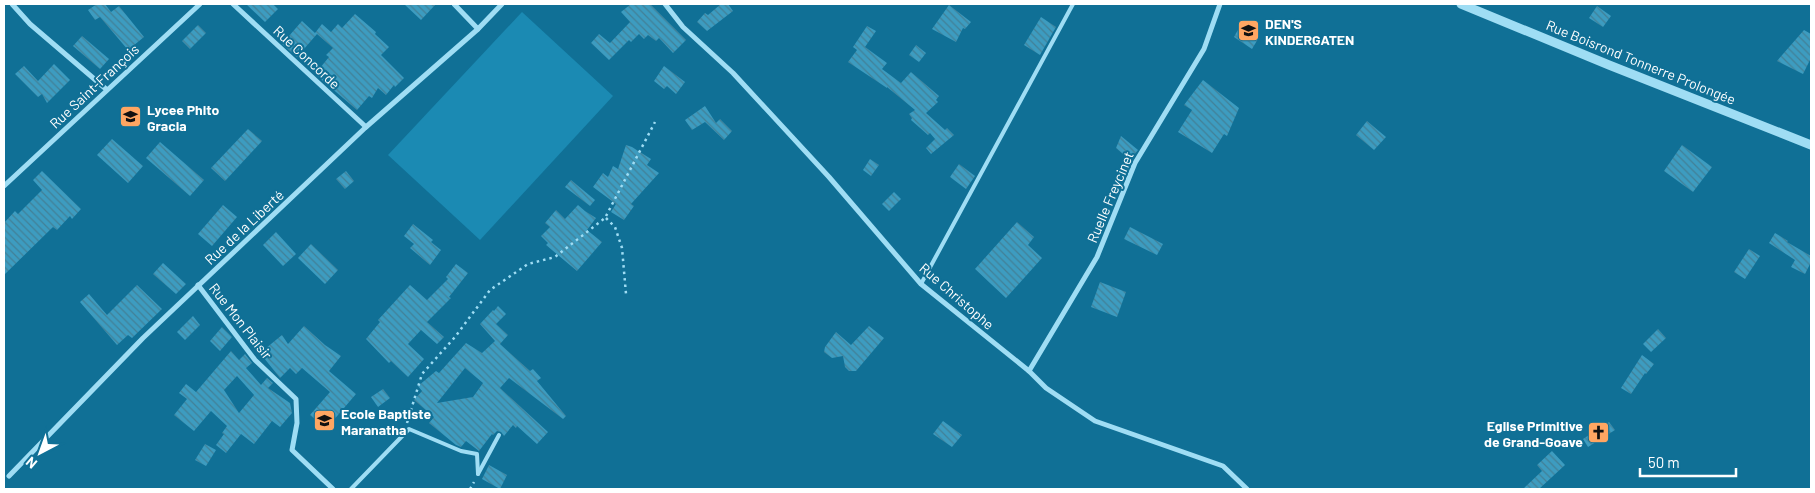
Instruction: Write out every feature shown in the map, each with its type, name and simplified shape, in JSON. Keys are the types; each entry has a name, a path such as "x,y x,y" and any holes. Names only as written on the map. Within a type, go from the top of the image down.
{"street":[{"path":"12,4 30,24 106,89"},
{"name":"Rue Saint-François","path":"4,186 106,89 200,4"},
{"name":"Rue Concorde","path":"232,4 366,127"},
{"path":"454,4 478,29"},
{"name":"Rue de la Liberté","path":"9,476 143,338 198,285 366,127 478,29 502,4"},
{"name":"Rue Christophe","path":"665,4 683,27 733,73 829,177 921,284 1029,371 1046,388 1095,421 1223,466 1248,489"},
{"name":"Ruelle Freycinet","path":"1029,371 1097,257 1135,163 1204,49 1220,4"},
{"name":"Rue Boisrond Tonnerre Prolongée","path":"1461,4 1608,65 1811,145"},
{"name":"Rue Mon Plaisir","path":"198,285 255,360 296,400 297,423 292,450 333,489"}],"lane":[{"path":"921,284 1073,4"},
{"path":"352,489 409,429 462,451 477,454 478,474 499,435"}],"path":[{"path":"402,436 422,374 455,337 490,290 528,264 555,256 605,218 655,122"},
{"path":"605,218 615,227 622,248 626,294"}],"shaded area":[{"path":"522,12 613,96 480,240 388,155"}],"building":[{"path":"97,4 105,4 111,12 119,6 144,37 128,50 100,17 95,20 88,10"},
{"path":"246,4 273,4 278,9 265,22"},
{"path":"404,4 436,4 421,20"},
{"path":"631,4 650,4 686,40 673,53 659,38 656,41 648,35 644,39 639,34 631,42 629,40 609,60 591,43 599,34 610,43 630,22 621,12"},
{"path":"721,4 728,4 733,11 707,31 697,22 705,13 708,15"},
{"path":"949,5 971,22 965,29 963,28 956,42 932,29"},
{"path":"1597,6 1611,16 1603,27 1589,18"},
{"path":"355,14 376,32 375,34 389,47 381,55 404,78 395,87 394,85 386,95 378,88 372,98 369,96 357,110 315,74 329,57 326,55 333,48 317,34 297,57 282,44 302,21 315,33 322,24 331,32 338,24 342,28"},
{"path":"1041,17 1056,27 1040,55 1024,45"},
{"path":"198,25 206,33 190,49 182,41"},
{"path":"867,26 876,31 865,47 887,63 882,69 901,83 911,72 939,96 936,100 938,102 926,113 945,130 947,128 954,135 931,154 926,148 935,139 930,133 928,135 911,120 912,118 909,114 915,110 887,87 848,62 857,50 853,47"},
{"path":"1240,26 1258,39 1252,49 1234,37"},
{"path":"1804,30 1811,34 1811,58 1803,74 1777,61"},
{"path":"82,36 109,59 100,69 73,46"},
{"path":"916,45 926,53 919,62 909,55"},
{"path":"54,64 70,80 47,103 42,94 38,97 15,74 24,66 38,81"},
{"path":"664,66 685,82 676,94 667,86 664,89 654,81"},
{"path":"1203,80 1239,108 1227,136 1224,134 1212,153 1178,132 1192,110 1184,105"},
{"path":"705,106 716,123 720,119 732,131 724,140 705,122 692,130 685,120"},
{"path":"1367,121 1386,137 1374,150 1356,135"},
{"path":"248,129 262,141 225,181 211,168"},
{"path":"1121,136 1138,150 1130,160 1116,148"},
{"path":"112,139 143,166 128,183 97,155"},
{"path":"160,142 204,180 190,196 146,158"},
{"path":"626,145 651,159 647,165 659,173 631,204 634,206 624,220 611,212 616,204 593,187 603,173 608,177 613,166 618,169"},
{"path":"1682,145 1712,167 1693,192 1664,171"},
{"path":"870,159 879,165 871,176 863,170"},
{"path":"959,164 975,176 966,189 950,177"},
{"path":"42,171 81,209 72,219 70,216 57,230 53,227 4,275 4,223 15,211 18,214 42,190 33,180"},
{"path":"346,171 354,181 345,189 336,179"},
{"path":"571,180 595,200 590,206 565,187"},
{"path":"894,192 901,199 889,211 882,204"},
{"path":"223,205 237,217 212,246 198,234"},
{"path":"578,205 596,218 587,230 602,242 577,271 546,245 548,243 541,236 550,227 545,223 556,210 565,219"},
{"path":"1017,222 1034,237 1028,245 1042,258 1006,298 975,269"},
{"path":"413,224 433,240 431,242 441,250 430,265 410,248 414,244 404,236"},
{"path":"1130,227 1163,244 1157,255 1124,239"},
{"path":"276,232 296,254 283,266 263,245"},
{"path":"1775,233 1811,256 1811,262 1805,274 1791,267 1795,260 1769,243"},
{"path":"311,244 338,270 325,284 298,258"},
{"path":"1749,249 1760,256 1745,279 1734,272"},
{"path":"163,263 186,284 176,294 153,274"},
{"path":"456,264 468,273 449,297 451,298 427,322 444,337 437,344 421,330 408,344 424,359 408,377 391,361 389,363 366,339 380,322 378,320 410,285 427,300 448,279 446,277"},
{"path":"1100,282 1126,292 1117,317 1091,307"},
{"path":"137,285 162,309 132,338 128,335 117,345 80,302 89,294 107,315"},
{"path":"498,306 506,314 496,324 508,335 500,344 530,371 533,369 541,378 537,381 566,416 563,419 509,378 500,388 548,432 537,444 517,426 516,428 513,425 504,436 501,432 497,431 492,434 479,451 466,441 461,447 456,445 429,423 434,417 414,400 422,391 418,386 436,371 439,373 466,343 482,353 495,341 480,324","holes":["465,368 483,383 473,397 437,403"]},
{"path":"193,316 200,325 185,340 177,332"},
{"path":"304,326 325,345 341,356 329,371 356,394 326,429 310,415 330,392 302,368 296,374 290,368 280,378 260,353 282,335 288,344"},
{"path":"869,326 884,338 856,371 849,371 845,367 843,356 832,358 824,352 825,347 836,332 851,345"},
{"path":"222,327 232,337 220,351 210,341"},
{"path":"1658,329 1666,338 1651,352 1643,344"},
{"path":"231,351 239,360 245,354 252,363 246,368 261,385 267,378 273,383 268,388 290,403 292,413 280,427 272,421 254,444 241,434 226,453 216,445 227,426 211,411 194,431 174,415 187,399 179,393 186,384 196,392","holes":["237,376 254,395 239,413 224,390"]},
{"path":"1642,355 1654,364 1645,373 1631,394 1621,388"},
{"path":"383,389 390,398 378,407 371,397"},
{"path":"943,421 962,435 952,447 933,434"},
{"path":"1609,422 1615,430 1588,447 1583,439"},
{"path":"205,444 216,450 206,466 195,460"},
{"path":"1552,451 1565,465 1539,489 1523,489 1542,471 1537,465"},
{"path":"489,465 507,475 500,489 482,479"}],"place":[{"name":"DEN'S KINDERGATEN","path":"1249,31"},
{"name":"Lycee Phito Gracia","path":"131,117"},
{"name":"Ecole Baptiste Maranatha","path":"325,421"},
{"name":"Eglise Primitive de Grand-Goave","path":"1599,433"}]}
